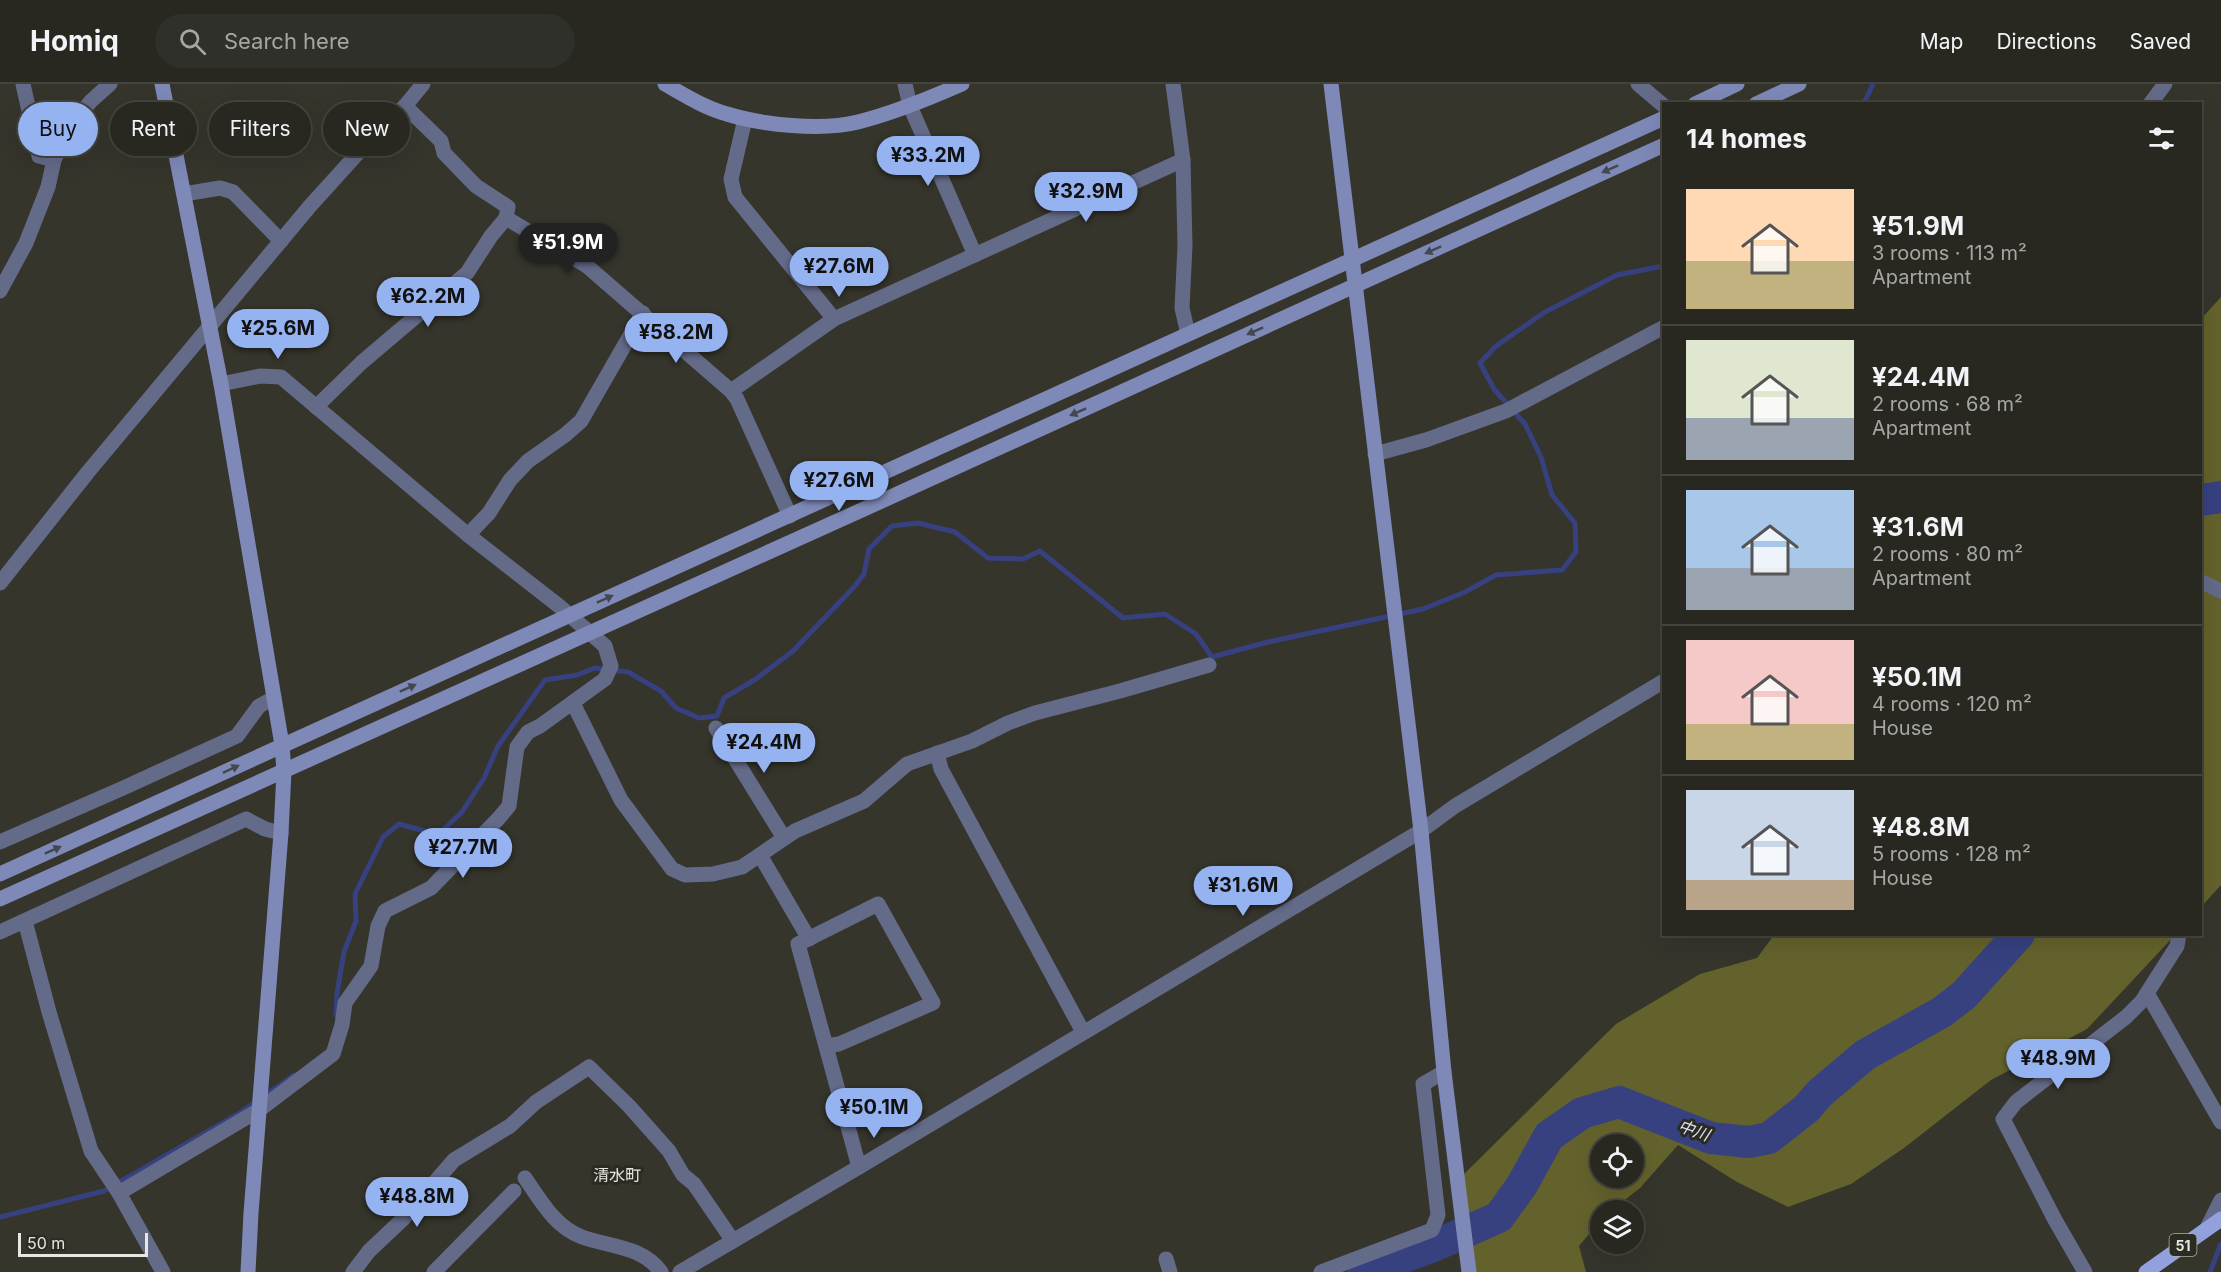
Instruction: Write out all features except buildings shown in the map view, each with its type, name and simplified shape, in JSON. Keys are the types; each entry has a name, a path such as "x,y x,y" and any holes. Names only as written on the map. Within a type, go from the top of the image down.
{"main road":[{"name":"51","path":"2146,1272 2221,1219"}],"street":[{"path":"23,84 39,156 54,159"},
{"path":"0,291 26,243 48,187 54,159 72,124 91,101 110,84"},
{"path":"162,84 221,384 282,745 284,771 248,1272"},
{"path":"408,102 423,84"},
{"path":"665,84 725,114 772,124 825,125 856,122 910,106 962,84"},
{"path":"905,84 910,106 975,255"},
{"path":"1173,84 1183,160 1185,246 1182,308 1188,334"},
{"path":"1331,84 1421,831 1444,1072 1469,1272"},
{"path":"1638,84 1662,104"},
{"path":"1699,102 1737,84"},
{"path":"1760,102 1799,84"},
{"path":"2152,102 2165,84"},
{"path":"316,408 361,363 467,273 491,236 506,218 508,207 476,186 444,153 441,141 410,111"},
{"path":"745,119 731,179 735,197 834,319"},
{"path":"0,874 1662,119"},
{"path":"0,899 1662,146"},
{"path":"0,583 88,472 281,241 356,156"},
{"path":"731,391 834,319 1183,160"},
{"path":"184,194 220,188 232,192 281,241"},
{"path":"506,218 587,266 731,391 737,399 790,516"},
{"path":"468,535 489,513 510,480 528,461 582,421 643,313"},
{"path":"1376,454 1426,440 1506,411 1662,328"},
{"path":"119,1192 259,1110 333,1054 342,1025 345,1004 371,966 378,926 385,911 431,888 498,819 509,806 517,747 528,732 605,679 611,666 605,646 468,535 281,377 260,376 221,384"},
{"path":"2202,582 2221,591"},
{"path":"573,703 621,800 672,869 686,875 713,874 742,867 795,831 864,801 907,764 972,741 1008,723 1035,713 1209,665"},
{"path":"680,1272 1421,831 1455,806 1662,682"},
{"path":"1,837 121,789 237,736 259,706 274,698"},
{"path":"716,728 784,838"},
{"path":"937,753 941,769 1083,1032"},
{"path":"0,932 246,819 265,829 281,833"},
{"path":"760,855 809,939"},
{"path":"826,1046 838,1044 933,1003 878,904 798,944 859,1167"},
{"path":"25,921 49,1012 91,1151 119,1192 163,1272"},
{"path":"2085,1272 2055,1220 2003,1119 2016,1102 2126,1017 2147,993 2176,945 2178,936"},
{"path":"2147,993 2221,1122"},
{"path":"352,1272 369,1251 404,1219 454,1160 521,1119 536,1102 589,1067 629,1106 669,1151 683,1175 694,1184 733,1240"},
{"path":"1321,1272 1432,1230 1438,1215 1423,1084 1444,1072"},
{"path":"525,1178 553,1218 581,1236 642,1254 661,1272"},
{"path":"434,1272 514,1191"},
{"path":"2207,1228 2221,1200"}],"shaded area":[{"path":"2221,297 2221,885 2202,906 2202,318"},
{"path":"1773,936 2174,936 2087,1029 1991,1080 1904,1148 1851,1184 1788,1207 1737,1182 1678,1145 1644,1183 1644,1134 1590,1134 1590,1188 1640,1188 1625,1200 1590,1200 1590,1233 1579,1246 1586,1272 1469,1272 1457,1181 1616,1024 1700,974 1757,958"}],"waterway":[{"path":"1863,102 1873,84"},
{"path":"336,1015 344,952 356,921 355,894 383,837 399,824 428,832 443,830 462,812 484,778 498,746 545,680 577,675 595,668 628,672 661,691 676,708 699,718 717,716 724,698 756,679 793,651 854,587 864,574 869,549 892,526 918,523 955,532 988,558 1023,559 1040,551 1123,618 1165,614 1196,634 1212,657 1268,642 1423,609 1465,592 1496,575 1562,570 1576,552 1575,523 1552,495 1541,457 1525,424 1494,389 1480,363 1496,346 1545,312 1617,275 1662,266"},
{"name":"中川","path":"2202,500 2221,497"},
{"name":"中川","path":"1363,1272 1434,1246 1499,1217 1522,1185 1549,1136 1582,1113 1619,1102 1711,1138 1749,1142 1769,1138 1806,1109 1820,1093 1865,1055 1942,1012 1964,995 2017,936"},
{"path":"0,1217 104,1191 238,1114 294,1075"},
{"path":"2210,1272 2221,1244"}],"district":[{"name":"清水町","path":"617,1175"}]}
